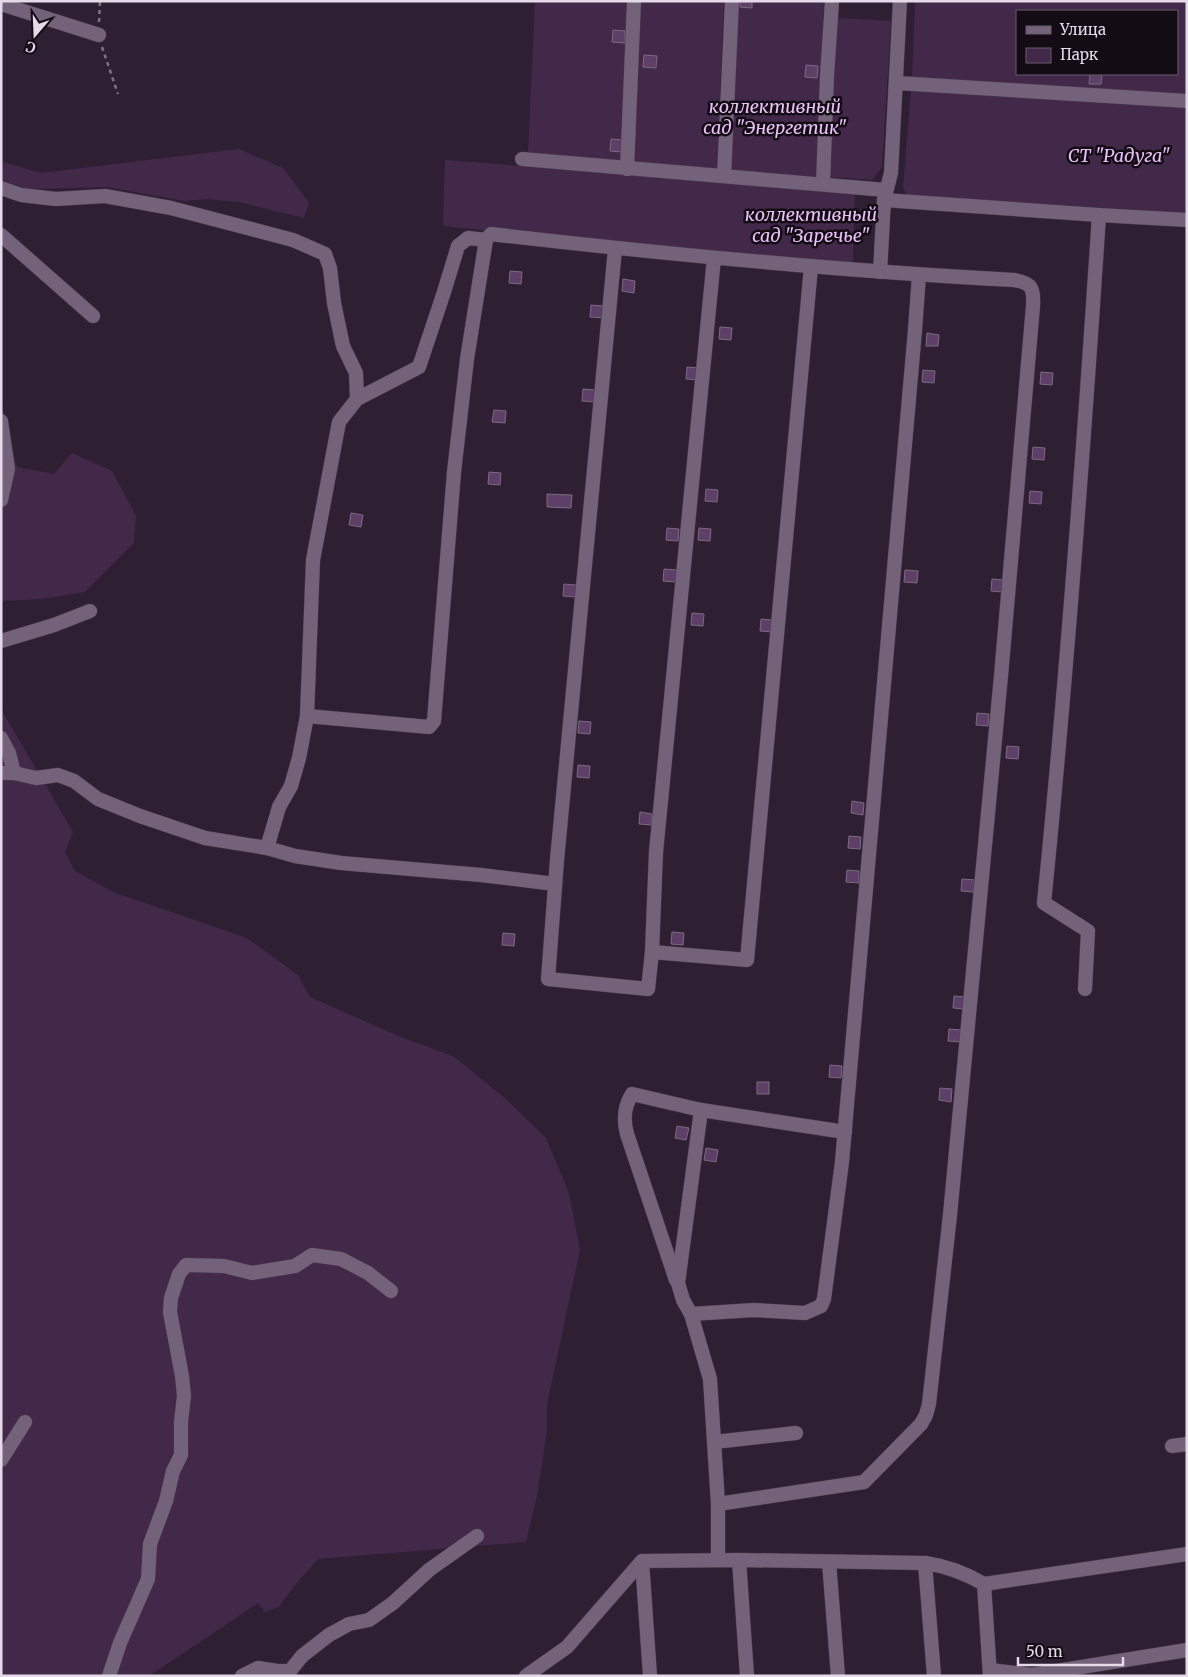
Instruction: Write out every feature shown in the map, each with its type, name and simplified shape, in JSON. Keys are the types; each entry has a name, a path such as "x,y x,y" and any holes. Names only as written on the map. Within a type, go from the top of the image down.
{"lane":[{"path":"627,169 634,1"},
{"path":"724,176 732,1"},
{"path":"823,184 832,1"},
{"path":"880,272 885,195 890,173 900,1"},
{"path":"1,4 99,35"},
{"path":"896,83 1187,101"},
{"path":"522,159 823,184 885,195 1099,215 1187,220"},
{"path":"1,188 21,195 56,199 105,196 171,208 294,240 325,254 330,268 334,303 343,346 356,373 357,399"},
{"path":"1085,988 1088,931 1044,903 1078,521 1099,215"},
{"path":"307,716 429,727 434,721 455,462 467,359 486,240 491,234 615,249 811,267 1026,282 1030,286 1034,297 1000,686 950,1215 929,1404 921,1424 864,1482 718,1504"},
{"path":"1,235 94,316"},
{"path":"267,848 279,807 291,786 299,758 307,716 313,560 339,422 357,399 418,367 458,246 468,238 486,240"},
{"path":"615,249 555,884 548,979 648,989 652,952 656,852 714,258"},
{"path":"652,952 747,960 811,267"},
{"path":"691,1314 754,1310 805,1313 821,1306 825,1290 845,1132 919,275"},
{"path":"1,421 8,469 1,500"},
{"path":"1,641 54,625 90,611"},
{"path":"1,738 9,753 8,773 36,778 58,775 74,781 98,799 140,816 205,838 341,863 481,875 555,884"},
{"path":"718,1560 718,1504 710,1379 691,1314 683,1300 627,1134 624,1124 626,1108 632,1094 701,1110 845,1132"},
{"path":"678,1283 701,1110"},
{"path":"108,1676 148,1579 150,1544 166,1501 173,1472 181,1455 184,1389 170,1312 171,1298 178,1274 186,1265 224,1266 252,1273 272,1271 295,1266 312,1255 341,1259 368,1273 391,1291"},
{"path":"1,1460 25,1422"},
{"path":"714,1442 796,1433"},
{"path":"1172,1446 1187,1444"},
{"path":"242,1676 258,1668 290,1671 302,1656 329,1635 350,1624 369,1620 393,1603 429,1570 477,1536"},
{"path":"526,1676 567,1648 642,1561 739,1560 925,1563 947,1566 967,1574 984,1584 1187,1554"},
{"path":"739,1560 747,1676"},
{"path":"642,1561 650,1676"},
{"path":"829,1562 838,1676"},
{"path":"925,1563 934,1676"},
{"path":"984,1584 990,1673 1032,1675 1187,1650"}],"path":[{"path":"100,1 99,35 118,94"}],"green space":[{"path":"535,1 627,1 620,161 528,153"},
{"name":"коллективный сад \"Энергетик\"","path":"639,1 724,1 717,170 633,162"},
{"name":"коллективный сад \"Энергетик\"","path":"737,1 824,1 817,177 729,171"},
{"path":"915,1 1187,1 1187,94 912,78"},
{"name":"коллективный сад \"Энергетик\"","path":"837,18 891,21 882,167 872,180 828,177"},
{"name":"СТ \"Радуга\"","path":"911,91 1187,106 1187,213 907,195 903,188"},
{"path":"239,149 283,168 309,203 304,218 239,202 207,199 184,201 107,187 28,189 1,180 1,161 40,173"},
{"name":"коллективный сад \"Заречье\"","path":"445,160 855,192 853,267 443,226"},
{"path":"1,401 17,467 54,474 72,453 112,471 136,516 134,543 85,592 42,599 1,601"},
{"path":"1,709 73,832 65,852 75,871 113,892 247,938 298,975 310,997 401,1037 453,1056 505,1098 546,1138 569,1193 580,1250 547,1404 547,1431 537,1496 526,1542 318,1559 279,1607 265,1612 258,1603 149,1676 1,1676"}],"building":[{"path":"740,1 752,1 752,8 740,7"},
{"path":"613,30 625,31 625,43 612,42"},
{"path":"644,55 657,56 656,68 643,67"},
{"path":"806,65 818,66 817,78 805,77"},
{"path":"1090,75 1102,75 1101,84 1089,84"},
{"path":"611,139 623,140 622,152 610,151"},
{"path":"510,271 522,272 521,284 509,283"},
{"path":"623,279 635,281 634,293 622,291"},
{"path":"591,305 604,306 603,318 590,317"},
{"path":"720,327 732,328 731,340 719,339"},
{"path":"927,333 939,335 938,346 926,346"},
{"path":"687,367 699,368 699,380 686,379"},
{"path":"923,370 935,371 934,383 922,382"},
{"path":"1041,372 1053,373 1052,385 1040,384"},
{"path":"583,389 595,390 594,402 582,401"},
{"path":"494,410 506,411 505,423 492,422"},
{"path":"1033,447 1045,448 1044,460 1032,459"},
{"path":"489,472 501,473 500,485 488,484"},
{"path":"706,489 718,490 717,502 705,501"},
{"path":"1030,491 1042,492 1041,504 1029,503"},
{"path":"547,494 572,495 571,508 547,507"},
{"path":"351,513 363,515 361,527 349,525"},
{"path":"667,528 679,529 678,541 666,540"},
{"path":"699,528 711,529 710,541 698,540"},
{"path":"664,569 677,570 676,582 663,581"},
{"path":"905,570 918,571 917,583 904,582"},
{"path":"992,579 1004,580 1003,592 991,591"},
{"path":"564,584 576,585 575,597 563,596"},
{"path":"692,613 704,614 703,626 691,625"},
{"path":"761,619 773,620 772,632 760,631"},
{"path":"977,713 989,714 988,726 976,725"},
{"path":"579,721 591,722 590,734 578,733"},
{"path":"1007,746 1019,747 1018,759 1006,758"},
{"path":"578,765 590,766 589,778 577,777"},
{"path":"852,801 864,803 863,815 851,813"},
{"path":"640,812 652,814 651,825 639,824"},
{"path":"849,836 861,837 860,849 848,848"},
{"path":"847,870 859,871 859,883 846,882"},
{"path":"962,879 975,880 974,892 961,891"},
{"path":"672,932 684,933 683,945 671,944"},
{"path":"503,933 515,934 514,946 502,945"},
{"path":"954,996 966,997 965,1009 953,1008"},
{"path":"949,1029 961,1030 960,1042 948,1041"},
{"path":"830,1065 842,1066 841,1078 829,1077"},
{"path":"757,1082 769,1082 769,1094 757,1094"},
{"path":"940,1088 952,1089 951,1102 939,1100"},
{"path":"677,1126 689,1128 686,1140 675,1138"},
{"path":"706,1148 718,1150 716,1162 704,1160"}]}
